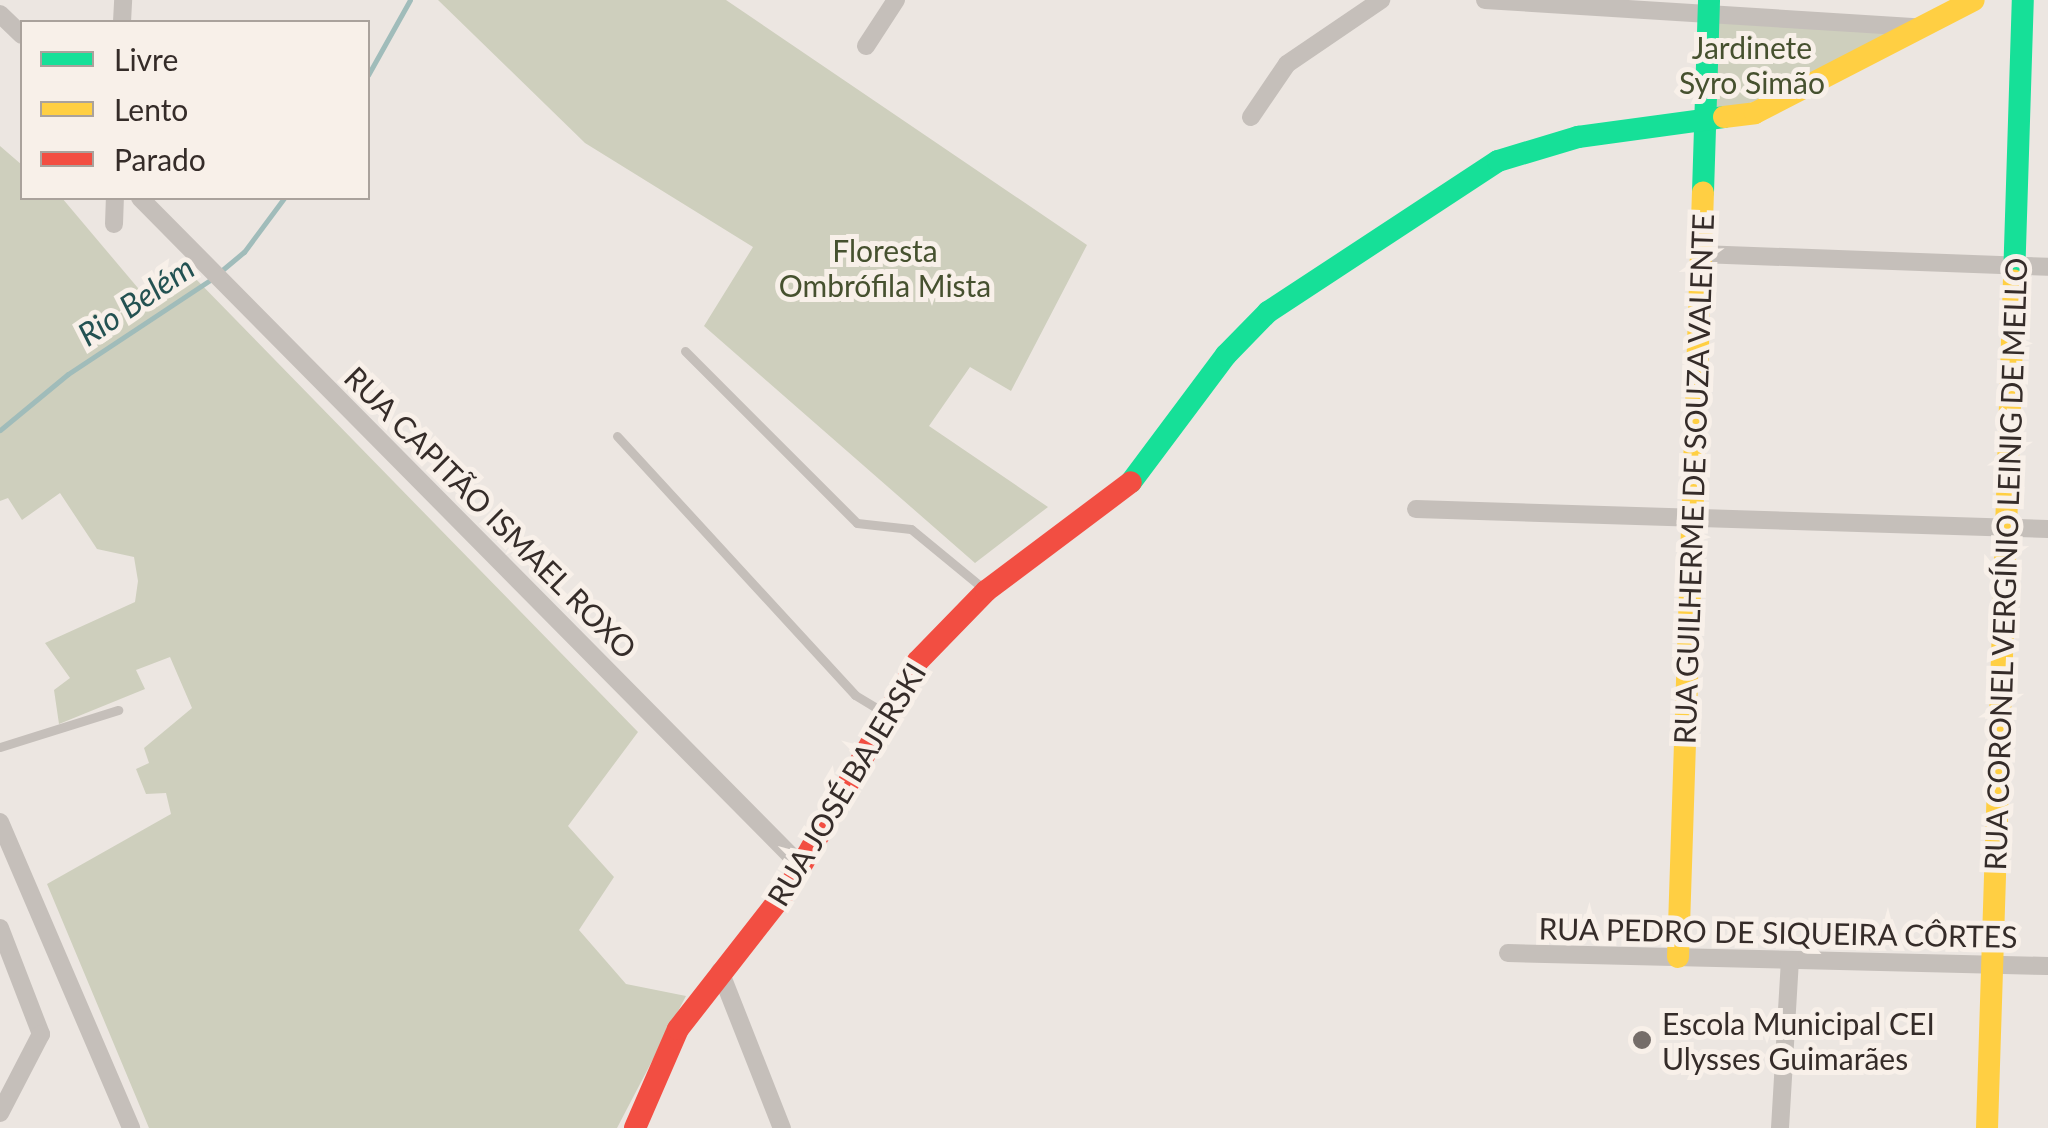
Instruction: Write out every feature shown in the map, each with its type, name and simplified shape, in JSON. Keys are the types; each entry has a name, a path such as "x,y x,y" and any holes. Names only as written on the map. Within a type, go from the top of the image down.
{"street":[{"path":"866,46 896,0"},
{"path":"1251,117 1287,64 1381,0"},
{"path":"1485,0 1708,7 1920,27"},
{"name":"RUA JOSÉ BAJERSKI","path":"636,1128 660,1061 720,971 802,867 886,714 926,652 986,591 1114,498 1268,312 1446,189 1548,144 1705,122 1783,102 1974,0"},
{"name":"RUA CORONEL VERGÍNIO LEINIG DE MELLO","path":"1986,1128 2023,0"},
{"name":"RUA GUILHERME DE SOUZA VALENTE","path":"1678,957 1708,7"},
{"path":"0,14 20,33"},
{"path":"114,224 115,200"},
{"name":"RUA CAPITÃO ISMAEL ROXO","path":"142,200 802,867"},
{"path":"1700,254 2048,267"},
{"path":"1416,509 2048,529"},
{"path":"0,822 131,1128"},
{"path":"0,928 41,1034 0,1112"},
{"name":"RUA PEDRO DE SIQUEIRA CÔRTES","path":"1508,954 2048,966"},
{"path":"1780,1128 1790,960"},
{"path":"720,971 782,1128"}],"lane":[{"path":"685,351 857,523 910,529 986,591"},
{"path":"617,436 855,695 886,714"},
{"path":"0,747 118,710"}],"green space":[{"name":"Floresta Ombrófila Mista","path":"438,0 726,0 1087,245 1011,391 970,367 929,426 1048,507 975,563 704,326 753,247 585,143"},
{"name":"Jardinete Syro Simão","path":"1715,22 1892,33 1777,95 1711,114"},
{"path":"0,146 20,163 20,200 64,200 143,294 191,274 638,732 568,826 614,877 579,930 626,984 686,996 617,1128 149,1128 47,884 171,814 166,793 146,794 136,769 149,763 144,748 192,708 170,657 136,670 145,689 59,724 54,690 70,678 45,643 135,602 138,581 134,557 97,549 60,493 22,520 8,498 0,501"}],"waterway":[{"name":"Rio Belém","path":"370,71 410,0"},
{"name":"Rio Belém","path":"221,271 244,252 283,200"},
{"name":"Rio Belém","path":"0,430 68,374 213,278"}],"traffic: fast":[{"path":"1703,192 1709,0"},
{"path":"2014,280 2023,0"},
{"path":"1131,482 1226,355 1268,312 1498,161 1578,137 1724,117"}],"traffic: slow":[{"path":"1724,117 1755,113 1974,0"},
{"path":"1678,957 1703,192"},
{"path":"1987,1128 2014,280"}],"traffic: jam":[{"path":"635,1128 678,1029 789,887 918,661 986,591 1131,482"}],"place":[{"name":"Escola Municipal CEI Ulysses Guimarães","path":"1642,1040"}]}
